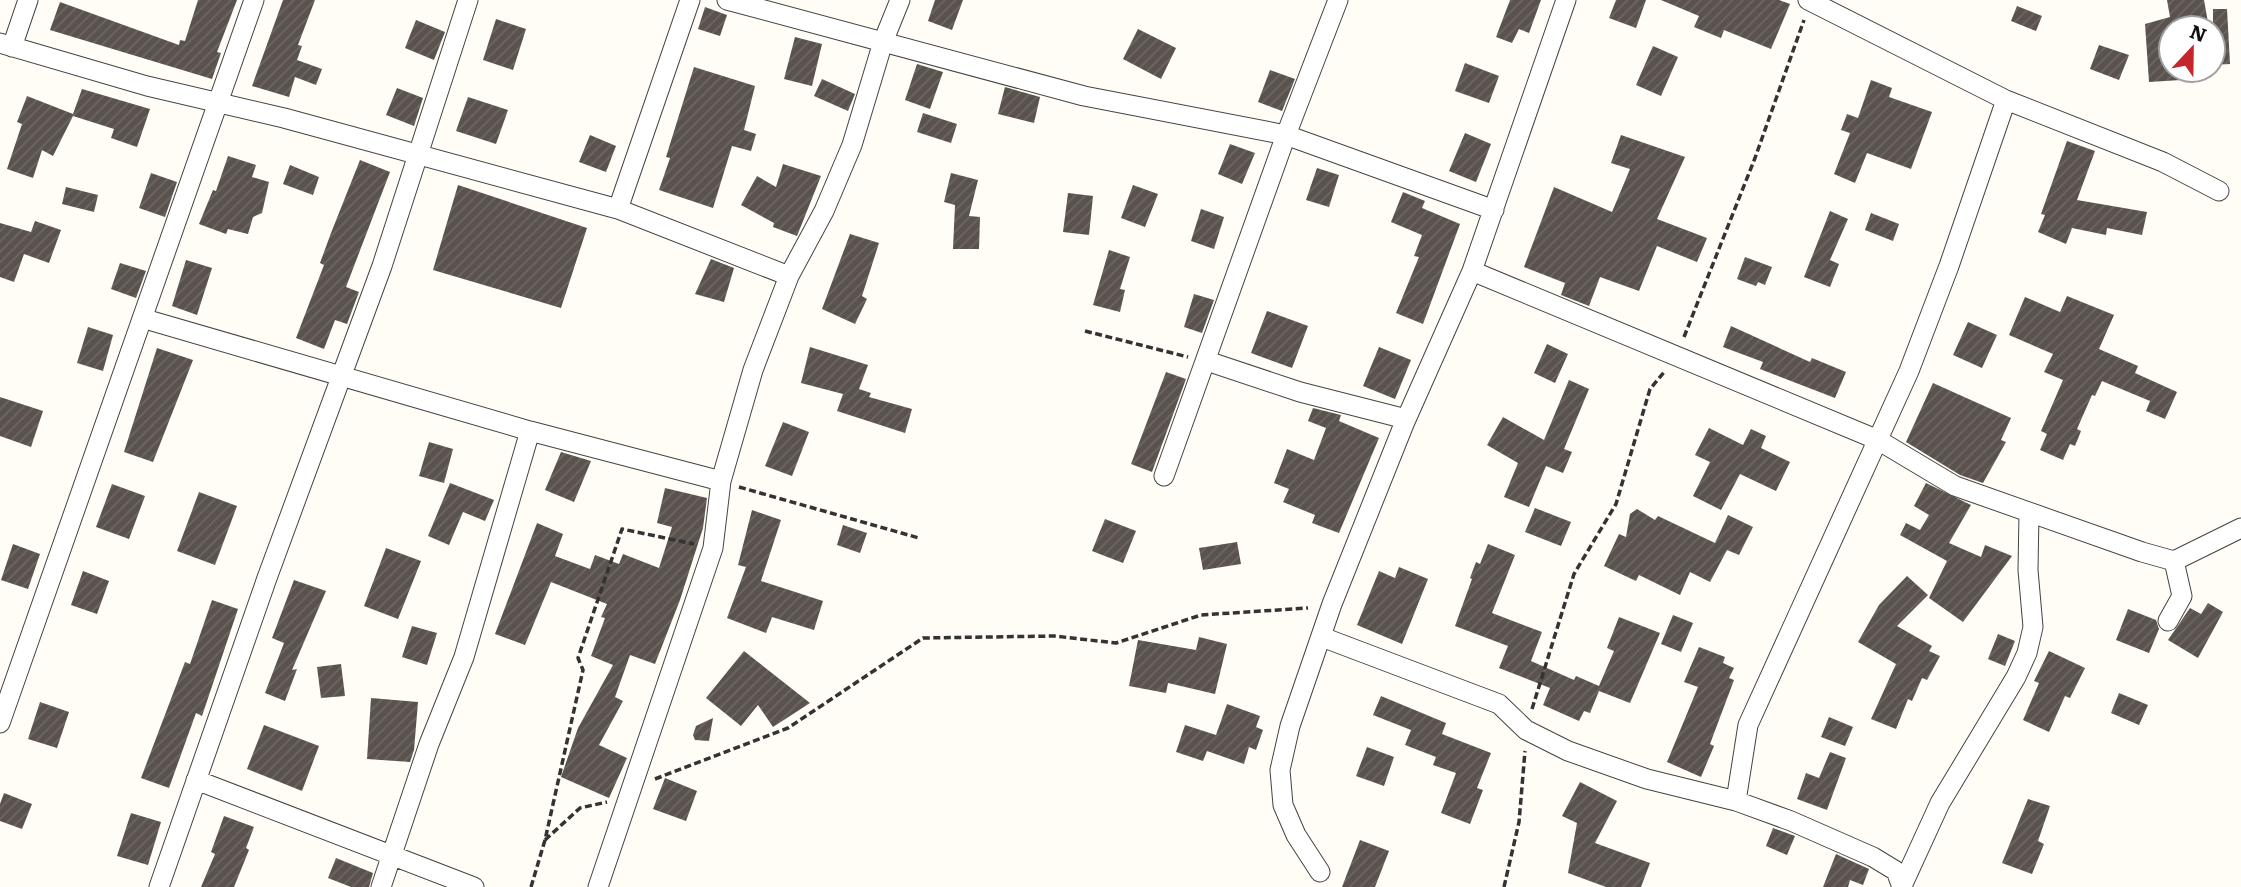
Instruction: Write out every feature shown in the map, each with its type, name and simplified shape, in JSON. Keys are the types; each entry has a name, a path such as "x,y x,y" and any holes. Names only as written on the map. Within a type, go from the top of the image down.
{"street":[{"path":"28,0 6,45 618,209 789,276"},
{"path":"0,723 145,319 254,0"},
{"path":"159,887 382,266 467,0"},
{"path":"618,209 690,0"},
{"path":"727,0 1084,96 1286,135 1494,211"},
{"path":"598,887 629,789 713,548 721,481 753,370 789,276 824,211 852,145 883,42 900,0"},
{"path":"1164,475 1286,135 1338,0"},
{"path":"1320,872 1296,835 1283,805 1280,770 1301,688 1406,419 1472,271 1566,0"},
{"path":"1808,0 2006,100 2163,162 2219,191"},
{"path":"1736,801 1748,725 1928,324 2006,100"},
{"path":"1472,271 1878,440 1955,486 2029,513 2174,561 2241,528"},
{"path":"145,319 530,430 721,481"},
{"path":"1207,361 1300,392 1406,419"},
{"path":"381,887 429,744 464,657 530,430"},
{"path":"1902,886 1940,803 2016,677 2027,653 2033,628 2028,570 2029,513"},
{"path":"2168,621 2182,596 2174,561"},
{"path":"1322,637 1499,704 1526,730 1568,751 1647,779 1736,801 1791,821 1873,857 1896,871 1902,886"},
{"path":"196,780 474,887"}],"path":[{"path":"1085,331 1207,361"},
{"path":"721,481 919,538"},
{"path":"531,887 545,840 583,670 578,658 622,529 713,548"},
{"path":"545,840 580,808 606,802 629,789 788,728 923,638 1054,636 1116,643 1201,615 1279,612 1332,604"},
{"path":"1504,887 1519,822 1526,730"}],"building":[{"path":"198,0 237,0 217,52 221,53 212,79 50,30 60,2 179,45 180,40 185,41"},
{"path":"283,0 315,0 298,45 302,46 297,60 322,69 316,85 295,77 289,97 252,86"},
{"path":"935,0 963,0 952,30 928,21"},
{"path":"1510,0 1541,0 1529,33 1519,29 1512,43 1496,37"},
{"path":"1616,0 1646,0 1636,28 1609,18"},
{"path":"1661,0 1779,0 1790,4 1771,49 1724,30 1721,38 1694,27 1699,16"},
{"path":"2167,0 2204,0 2206,14 2169,14"},
{"path":"2017,6 2042,16 2036,31 2011,21"},
{"path":"705,7 727,15 720,36 698,29"},
{"path":"2213,9 2227,9 2230,64 2227,64 2227,14 2213,14"},
{"path":"496,19 526,29 513,70 483,60"},
{"path":"416,20 445,32 434,60 405,48"},
{"path":"2157,21 2157,82 2149,82 2145,24"},
{"path":"1138,29 1176,48 1161,79 1123,59"},
{"path":"795,37 822,44 812,86 784,79"},
{"path":"2099,45 2129,55 2119,80 2090,69"},
{"path":"1653,46 1678,57 1661,96 1636,85"},
{"path":"1465,63 1499,76 1489,103 1455,91"},
{"path":"917,64 943,72 930,109 905,100"},
{"path":"694,67 755,86 744,130 756,134 751,151 732,146 713,208 659,190 670,158 666,157"},
{"path":"1270,70 1295,79 1282,111 1258,102"},
{"path":"822,79 855,94 848,111 814,96"},
{"path":"1871,80 1892,88 1889,97 1932,112 1911,169 1867,153 1855,183 1834,174 1850,133 1841,130 1847,114 1858,118"},
{"path":"1005,87 1040,97 1034,123 998,114"},
{"path":"397,88 423,98 414,126 386,115"},
{"path":"82,89 150,109 137,147 111,138 114,129 73,116 53,156 42,150 33,178 7,169 22,124 17,122 27,96 73,114"},
{"path":"468,97 508,110 496,144 456,131"},
{"path":"923,113 957,124 951,143 917,132"},
{"path":"1465,133 1491,144 1476,182 1449,171"},
{"path":"590,135 616,146 606,172 579,162"},
{"path":"1621,135 1685,157 1657,219 1707,238 1697,262 1657,246 1639,291 1600,277 1589,306 1561,295 1565,283 1524,267 1554,187 1612,212 1630,169 1611,163"},
{"path":"2067,141 2095,151 2077,200 2147,212 2142,235 2107,228 2106,235 2072,228 2066,244 2038,232 2045,215 2041,214"},
{"path":"1230,144 1255,153 1242,184 1218,174"},
{"path":"228,156 256,165 252,177 269,182 262,213 253,217 248,234 228,229 226,234 199,224 213,190 216,191"},
{"path":"360,160 390,172 346,287 359,292 347,324 335,320 324,349 296,338 324,265 320,263"},
{"path":"783,164 821,176 797,236 773,227 774,223 741,205 757,176 776,187"},
{"path":"290,165 319,177 313,195 283,184"},
{"path":"1317,168 1339,175 1329,207 1306,200"},
{"path":"151,173 177,182 165,217 139,208"},
{"path":"951,173 978,180 969,216 980,217 979,249 953,249 955,205 944,202"},
{"path":"458,185 587,228 561,308 433,270"},
{"path":"1133,185 1158,194 1145,227 1121,218"},
{"path":"66,187 98,195 94,212 62,204"},
{"path":"1403,192 1425,201 1422,208 1460,224 1423,324 1396,313 1419,257 1414,256 1422,235 1391,222"},
{"path":"1068,193 1093,196 1089,235 1063,232"},
{"path":"1201,209 1224,217 1214,249 1191,241"},
{"path":"1830,211 1848,219 1830,260 1839,264 1830,287 1804,277"},
{"path":"1871,213 1899,224 1893,241 1865,230"},
{"path":"35,221 61,230 49,263 24,254 14,282 0,277 0,223 31,232"},
{"path":"850,234 879,243 862,296 867,299 855,324 822,309"},
{"path":"1109,250 1130,257 1120,289 1125,290 1120,312 1093,305"},
{"path":"1745,257 1772,267 1765,285 1758,282 1756,286 1737,279"},
{"path":"711,259 734,268 724,302 695,294"},
{"path":"186,260 212,268 197,315 172,306"},
{"path":"120,263 146,271 136,298 111,289"},
{"path":"1194,294 1214,300 1202,333 1184,327"},
{"path":"2067,296 2114,315 2099,349 2138,366 2135,373 2177,392 2165,419 2146,411 2150,401 2102,381 2095,396 2092,395 2077,429 2081,431 2075,446 2070,444 2063,460 2040,450 2047,434 2041,431 2063,380 2044,372 2053,354 2009,335 2025,297 2060,312"},
{"path":"1267,311 1308,326 1292,368 1251,353"},
{"path":"1968,322 1997,335 1982,368 1953,355"},
{"path":"1731,326 1810,362 1812,358 1846,372 1835,398 1760,369 1763,362 1723,347"},
{"path":"88,327 113,335 103,371 77,363"},
{"path":"1547,344 1568,354 1555,383 1534,373"},
{"path":"810,347 868,365 859,389 871,393 869,397 912,409 905,433 837,411 843,394 801,383"},
{"path":"1379,347 1411,360 1395,399 1363,386"},
{"path":"157,348 193,360 153,462 124,452"},
{"path":"1166,372 1186,379 1152,472 1131,464"},
{"path":"1569,380 1589,389 1564,449 1572,452 1563,473 1546,466 1529,507 1504,497 1518,463 1487,445 1503,417 1544,440"},
{"path":"1933,383 2011,418 2001,440 2006,442 1983,483 1960,475 1906,442"},
{"path":"0,397 43,411 31,447 0,436"},
{"path":"1313,408 1341,415 1339,421 1379,438 1339,533 1312,523 1315,515 1283,502 1289,489 1274,483 1287,449 1314,460 1326,428 1308,421"},
{"path":"783,422 809,432 792,476 765,466"},
{"path":"1709,428 1743,445 1751,429 1766,436 1761,448 1790,462 1776,491 1740,474 1721,510 1693,496 1710,462 1695,455"},
{"path":"429,442 453,449 444,483 419,476"},
{"path":"561,452 591,461 574,502 545,490"},
{"path":"450,483 494,500 485,521 463,512 449,545 428,536"},
{"path":"1926,483 1971,505 1949,543 1981,557 1985,545 2012,556 1963,622 1929,598 1947,561 1900,535 1906,523 1920,530 1929,515 1914,506"},
{"path":"112,484 145,496 129,539 96,527"},
{"path":"665,488 707,498 703,528 680,600 655,664 630,655 615,697 623,701 599,745 627,758 609,798 561,777 578,728 613,665 591,656 605,618 601,617 607,604 551,582 525,645 495,634 537,523 563,534 555,556 590,569 595,555 619,564 623,554 659,568 672,527 657,523"},
{"path":"199,492 237,506 215,565 177,551"},
{"path":"1535,508 1571,522 1561,546 1525,532"},
{"path":"1637,509 1655,520 1658,516 1715,543 1728,515 1753,527 1739,555 1727,550 1710,582 1690,572 1680,595 1639,575 1636,581 1604,566 1619,534 1626,537 1630,514"},
{"path":"752,510 781,520 761,581 823,601 814,630 772,617 766,633 727,618 746,567 738,565"},
{"path":"1105,519 1136,531 1123,563 1092,551"},
{"path":"843,525 867,533 860,553 837,545"},
{"path":"1237,542 1241,564 1203,570 1199,548"},
{"path":"13,544 40,554 28,589 1,580"},
{"path":"1488,544 1515,555 1492,613 1542,632 1531,661 1574,680 1576,676 1599,686 1614,651 1607,648 1619,617 1660,633 1630,703 1599,691 1590,713 1584,711 1579,721 1543,705 1550,688 1499,668 1508,646 1455,626 1476,562 1480,564"},
{"path":"386,548 421,561 398,619 364,606"},
{"path":"1399,567 1428,579 1402,644 1357,625 1379,571 1395,578"},
{"path":"83,571 109,581 97,614 71,605"},
{"path":"1907,576 1928,595 1897,626 1932,646 1929,651 1940,656 1927,680 1922,678 1912,701 1908,699 1896,729 1871,719 1896,664 1858,642 1879,605"},
{"path":"294,580 326,591 292,670 297,669 285,701 265,693 284,643 272,638"},
{"path":"212,600 238,609 202,716 196,713 169,788 141,778 185,662 190,664"},
{"path":"2208,603 2223,612 2198,658 2168,640 2190,608 2201,614"},
{"path":"2128,609 2156,620 2159,629 2149,653 2116,640"},
{"path":"1673,615 1693,623 1681,652 1661,644"},
{"path":"412,626 437,633 427,665 402,657"},
{"path":"1998,634 2015,641 2005,666 1988,659"},
{"path":"1199,637 1227,644 1215,694 1168,683 1166,693 1129,686 1138,640 1196,650"},
{"path":"1699,647 1725,657 1723,663 1734,668 1729,678 1734,680 1710,744 1714,746 1701,777 1667,762 1698,687 1684,682"},
{"path":"744,651 810,703 773,727 758,705 741,726 706,698"},
{"path":"2049,651 2085,668 2070,698 2065,696 2049,732 2023,720 2039,683 2034,681"},
{"path":"341,664 345,696 321,698 317,667"},
{"path":"2119,693 2148,705 2139,725 2111,713"},
{"path":"1381,696 1446,723 1442,734 1491,753 1477,788 1483,790 1470,824 1441,813 1456,773 1433,765 1436,757 1405,745 1411,730 1373,715"},
{"path":"371,698 418,702 414,750 410,762 367,759"},
{"path":"40,702 69,712 57,748 28,739"},
{"path":"1227,704 1260,716 1256,727 1263,730 1256,750 1249,747 1244,764 1207,751 1203,761 1176,752 1185,725 1216,735"},
{"path":"1829,717 1853,727 1845,746 1821,737"},
{"path":"713,718 709,741 695,740 693,735 696,726"},
{"path":"264,725 319,746 302,791 247,769"},
{"path":"1367,747 1394,757 1384,786 1356,776"},
{"path":"1830,752 1846,758 1827,810 1797,799 1806,773 1819,778"},
{"path":"665,778 697,791 686,821 653,809"},
{"path":"1580,782 1617,801 1595,843 1650,863 1641,887 1606,887 1568,873 1577,823 1562,816"},
{"path":"4,793 32,804 22,829 0,821 0,804"},
{"path":"2028,799 2050,806 2038,841 2044,844 2032,874 2002,863"},
{"path":"131,813 161,822 148,865 117,856"},
{"path":"224,816 254,827 246,848 249,850 234,887 201,887 215,854 211,852"},
{"path":"1773,828 1795,836 1787,855 1766,846"},
{"path":"1360,840 1389,851 1375,887 1342,887"},
{"path":"1836,854 1869,869 1863,885 1850,880 1848,887 1823,887"},
{"path":"336,858 373,873 369,887 351,887 328,878"}]}
